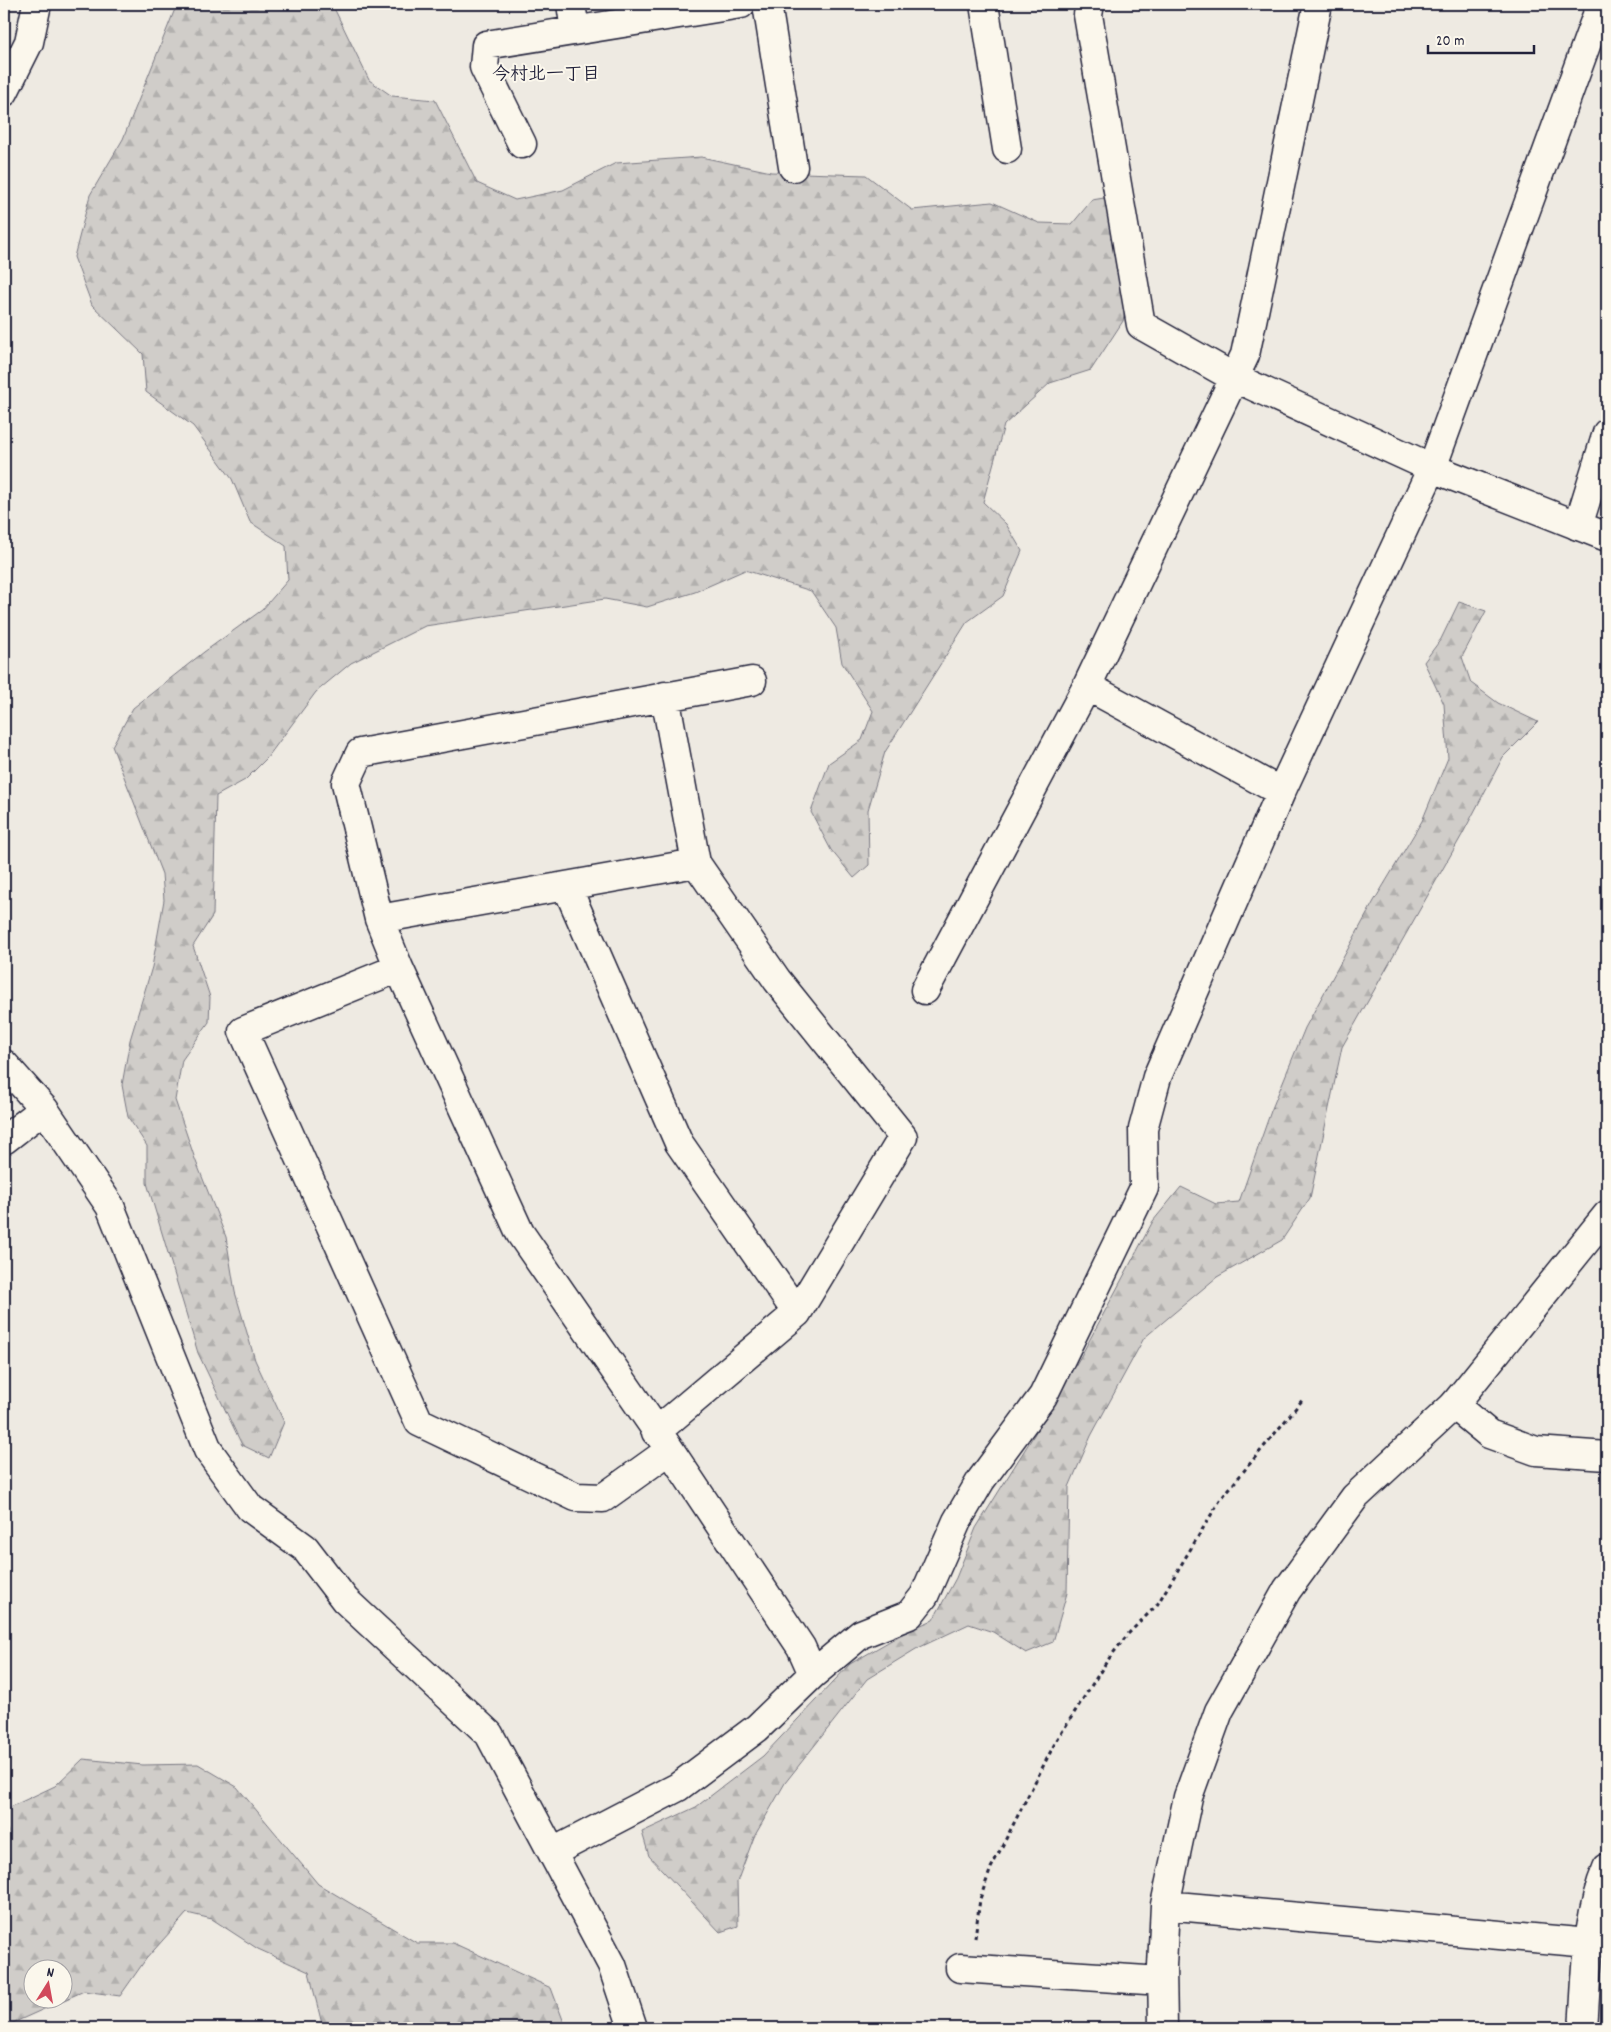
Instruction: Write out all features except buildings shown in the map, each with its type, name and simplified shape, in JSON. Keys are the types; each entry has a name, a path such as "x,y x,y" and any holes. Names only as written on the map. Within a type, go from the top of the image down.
{"street":[{"path":"4,92 29,42 37,4"},
{"path":"571,4 575,30"},
{"path":"522,144 484,67 486,45 741,4"},
{"path":"767,4 793,167"},
{"path":"984,4 1008,149"},
{"path":"1090,4 1088,15 1141,325 1233,378 1432,468 1607,537"},
{"path":"925,990 1088,686 1245,355 1318,4"},
{"path":"553,1852 678,1787 758,1728 813,1674 861,1634 909,1615 924,1596 957,1521 981,1480 1043,1396 1144,1188 1143,1129 1157,1077 1281,792 1432,468 1601,4"},
{"path":"1578,526 1607,433"},
{"path":"752,681 360,753 346,783 379,919 399,968 520,1233 663,1441 800,1647 813,1674"},
{"path":"1088,686 1281,792"},
{"path":"399,968 243,1031 419,1422 576,1497 603,1498 797,1313 903,1137 777,980 696,863 666,696"},
{"path":"379,919 696,863"},
{"path":"567,887 679,1143 797,1313"},
{"path":"4,1064 44,1109 110,1206 208,1450 250,1508 305,1548 345,1600 489,1734 612,1965 634,2028"},
{"path":"4,1140 44,1109"},
{"path":"1163,2028 1162,1981 1166,1905 1188,1797 1219,1711 1287,1590 1355,1497 1454,1405 1607,1215"},
{"path":"1454,1405 1489,1434 1536,1451 1607,1456"},
{"path":"1583,2028 1589,1943 1601,1884 1607,1868"},
{"path":"1166,1905 1589,1943"},
{"path":"967,1968 1162,1981"}],"path":[{"path":"967,1968 980,1899 991,1868 1055,1743 1107,1661 1128,1634 1157,1605 1220,1500 1304,1398"}],"green space":[{"path":"177,4 328,4 334,8 369,80 392,96 435,100 477,183 515,200 563,190 616,163 701,157 771,172 866,175 912,210 992,202 1039,223 1072,224 1092,200 1104,198 1131,280 1123,321 1091,370 1050,383 1004,425 983,502 1006,524 1022,551 1003,596 967,622 885,752 868,810 869,865 854,878 831,850 811,812 829,763 862,740 873,711 842,663 836,628 811,591 745,570 695,592 647,607 605,599 425,626 351,663 316,692 267,758 245,780 216,796 213,915 193,946 210,997 209,1022 182,1060 175,1100 195,1159 226,1237 235,1292 255,1360 284,1422 269,1458 242,1445 198,1353 147,1183 147,1146 128,1117 122,1085 130,1040 152,967 164,900 162,874 112,746 133,708 204,652 262,610 288,580 286,546 250,522 232,479 193,426 146,392 143,354 92,305 74,257 90,195 123,139"},
{"path":"1459,602 1486,611 1462,657 1471,683 1498,703 1538,722 1503,757 1462,835 1342,1047 1310,1198 1282,1240 1217,1277 1144,1338 1091,1436 1069,1487 1067,1593 1053,1642 1026,1653 993,1632 969,1624 916,1649 867,1679 785,1783 754,1837 737,1882 738,1926 720,1932 649,1856 642,1832 696,1807 763,1756 850,1664 909,1630 933,1620 956,1578 976,1528 1081,1356 1153,1221 1181,1187 1216,1204 1239,1202 1271,1111 1305,1028 1374,901 1422,821 1448,758 1444,704 1424,662 1441,639"},
{"path":"83,1759 143,1765 198,1764 237,1787 318,1884 417,1943 453,1943 551,1988 566,2028 323,2028 309,1972 258,1949 212,1919 187,1913 146,1959 120,1996 84,1991 72,1996 72,1960 22,1960 22,2010 42,2010 4,2027 4,1810 55,1786"}],"district":[{"name":"今村北一丁目","path":"546,75"}]}
